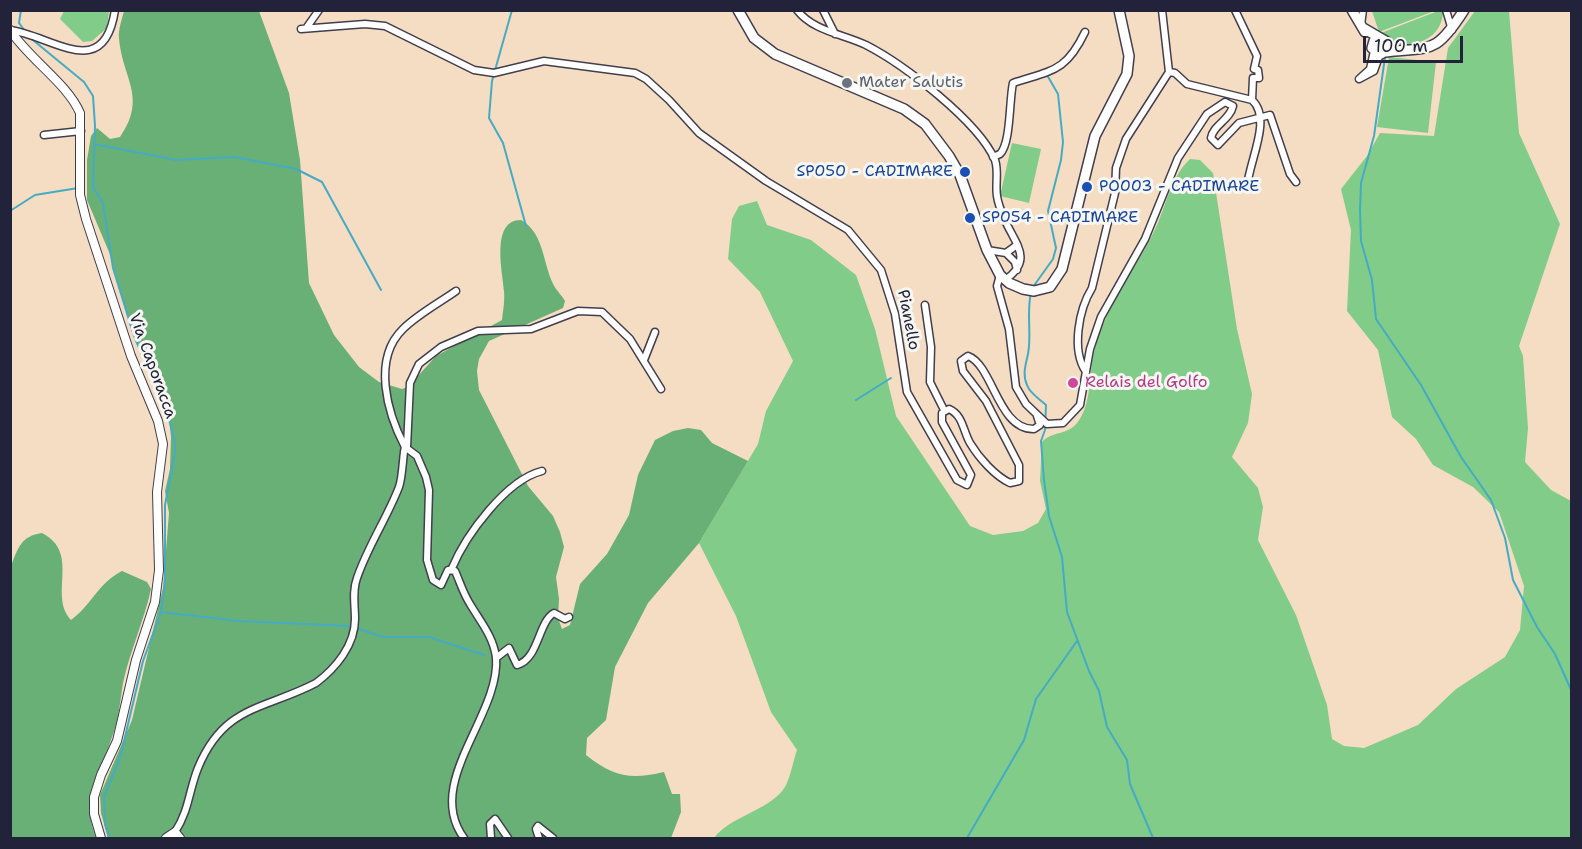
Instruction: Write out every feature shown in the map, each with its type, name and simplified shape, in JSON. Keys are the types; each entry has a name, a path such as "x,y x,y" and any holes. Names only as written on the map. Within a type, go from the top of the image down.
{"main road":[{"path":"738,10 754,38 775,54 904,109 925,124 960,176 987,250 1002,278 1029,290 1050,287 1062,269 1095,135 1127,74 1129,56 1119,10"},
{"path":"1352,10 1362,27 1379,47 1412,52 1428,48 1452,30 1464,10"}],"street":[{"path":"10,30 30,33 62,48 80,51 93,50 107,38 115,10"},
{"name":"Pianello","path":"319,10 304,28 364,24 386,26 486,74 544,61 621,70 646,79 699,133 766,181 829,218 859,240 881,270 890,291 907,393 946,466 957,480 967,485 971,476 942,422 944,410"},
{"path":"797,10 808,21 879,52 939,95 976,133 993,157 997,171 997,198 1022,257 1017,270 1002,278 997,286 1009,329 1016,387 1020,397 1037,416 1052,426 1069,420 1080,405 1086,372 1101,317 1145,239 1169,178 1194,130 1207,114 1225,102 1230,103 1233,109 1211,134 1216,144 1223,142 1239,123 1260,116 1270,116 1290,174 1296,182"},
{"path":"824,10 835,34"},
{"path":"1086,372 1079,360 1079,332 1084,302 1092,288 1115,193 1116,168 1126,140 1169,72 1162,10"},
{"path":"1235,10 1257,56 1253,65 1254,69 1258,70 1259,78 1253,78 1252,100"},
{"path":"1362,27 1363,10"},
{"path":"1446,10 1452,30"},
{"name":"Via Caporacca","path":"10,30 21,46 75,101 80,113 80,195 86,219 131,356 158,421 163,444 157,492 159,570 155,602 136,660 117,741 101,775 94,797 94,814 101,838"},
{"path":"993,157 1000,154 1008,142 1007,122 1013,83 1055,69 1073,56 1085,32"},
{"path":"1169,72 1175,73 1186,84 1252,100 1258,106 1260,116 1257,144 1248,174 1247,188"},
{"path":"44,135 81,131"},
{"path":"1006,253 1017,245"},
{"path":"987,250 1006,253 1015,262 1017,270"},
{"path":"456,291 410,323 388,350 385,385 406,447 417,456 429,490 426,548 433,580 441,585 464,544 501,499 520,480 542,471"},
{"path":"925,305 931,347 930,382 944,410 949,409 958,414 971,444 997,474 1010,483 1019,481 1019,465 986,401 963,371 961,361 968,356 977,362 995,395 1024,428 1034,429 1040,425 1037,416"},
{"path":"166,838 177,835 201,761 220,730 251,709 316,683 325,677 351,643 355,621 355,584 398,489 404,465 402,452 406,447 410,383 415,369 424,358 441,347 478,331 531,329 578,310 603,312 630,339 661,389"},
{"path":"644,360 655,332"},
{"path":"452,568 493,643 496,658 493,688 463,759 453,795 454,817 464,838"},
{"path":"496,658 509,648 515,663 522,663 541,636 549,615 554,613 565,619 569,617"},
{"path":"491,838 490,824 495,819 508,838"},
{"path":"539,838 536,829 538,826 553,838"}],"green space":[{"path":"1437,10 1379,32 1372,11"},
{"path":"64,11 109,11 107,28 92,41 83,42 60,19"},
{"path":"124,11 259,11 289,93 300,160 309,283 334,335 359,367 379,382 402,389 408,387 436,356 502,320 504,294 500,249 505,229 511,222 521,220 535,234 556,289 565,301 563,308 489,341 479,359 477,371 479,390 528,486 553,516 560,532 564,547 556,577 559,599 558,618 562,629 570,625 580,584 607,554 629,515 638,475 655,440 673,431 688,428 701,430 712,443 748,461 699,543 648,603 615,667 606,720 587,738 586,755 614,772 641,776 664,772 672,794 680,794 681,812 671,838 108,838 101,813 100,795 132,720 163,588 169,513 165,491 170,469 171,437 168,408 149,373 131,329 109,252 87,200 87,160 91,136 97,128 110,139 120,137 132,110 133,99 119,38"},
{"path":"1443,11 1442,21 1433,35 1426,39 1410,44 1391,43 1381,33"},
{"path":"1475,11 1509,11 1519,133 1560,224 1519,346 1523,356 1528,428 1525,462 1551,490 1571,501 1571,838 714,838 729,824 767,804 783,790 797,750 771,712 736,616 699,543 758,444 766,411 793,361 760,292 728,259 732,219 739,206 757,201 767,225 811,240 856,275 875,329 896,416 970,526 993,535 1023,531 1038,523 1046,509 1040,481 1042,442 1050,436 1073,427 1082,415 1088,397 1093,357 1100,331 1157,225 1178,174 1190,159 1200,160 1213,173 1237,329 1252,394 1248,423 1232,457 1258,488 1263,507 1258,540 1296,615 1327,705 1332,739 1344,746 1364,748 1418,725 1456,689 1505,657 1520,630 1524,586 1499,512 1473,487 1433,465 1416,439 1392,417 1378,350 1347,311 1351,230 1341,189 1367,156 1380,133 1434,136 1448,48"},
{"path":"1389,57 1436,62 1428,133 1377,127"},
{"path":"1012,143 1041,149 1029,203 1000,196"},
{"path":"42,533 54,541 60,552 62,599 71,620 106,582 122,571 147,582 151,589 126,671 118,717 93,786 90,809 96,838 11,838 11,566 21,544 29,537"}],"waterway":[{"path":"21,10 19,23 25,31"},
{"path":"512,10 492,81 489,118 503,143 526,226"},
{"path":"28,36 84,82 93,96 95,126 93,187 103,203 113,268 134,336 168,415 174,439 175,452 165,505 165,583 161,612 143,661 120,758 104,797 105,824 109,838"},
{"path":"1385,57 1374,136 1361,183 1360,210 1361,241 1372,280 1376,319 1421,385 1461,457 1491,500 1505,538 1513,580 1537,627 1555,654 1572,692"},
{"path":"1033,287 1053,259 1056,248 1048,211 1061,160 1063,142 1058,94 1047,75"},
{"path":"94,144 176,160 234,157 296,169 322,182 381,290"},
{"path":"10,211 35,195 78,188"},
{"path":"1031,293 1025,377 1030,391 1046,405 1045,430 1041,441 1044,480 1049,516 1062,557 1067,612 1099,691 1107,727 1127,760 1130,784 1153,838"},
{"path":"856,400 891,378"},
{"path":"161,612 238,621 350,626 383,637 429,637 484,655"},
{"path":"967,838 1024,740 1036,699 1077,641"}],"place":[{"name":"Mater Salutis","path":"847,83"},
{"name":"SP050 - CADIMARE","path":"965,172"},
{"name":"PO003 - CADIMARE","path":"1087,187"},
{"name":"SP054 - CADIMARE","path":"970,218"},
{"name":"Relais del Golfo","path":"1073,383"}]}
